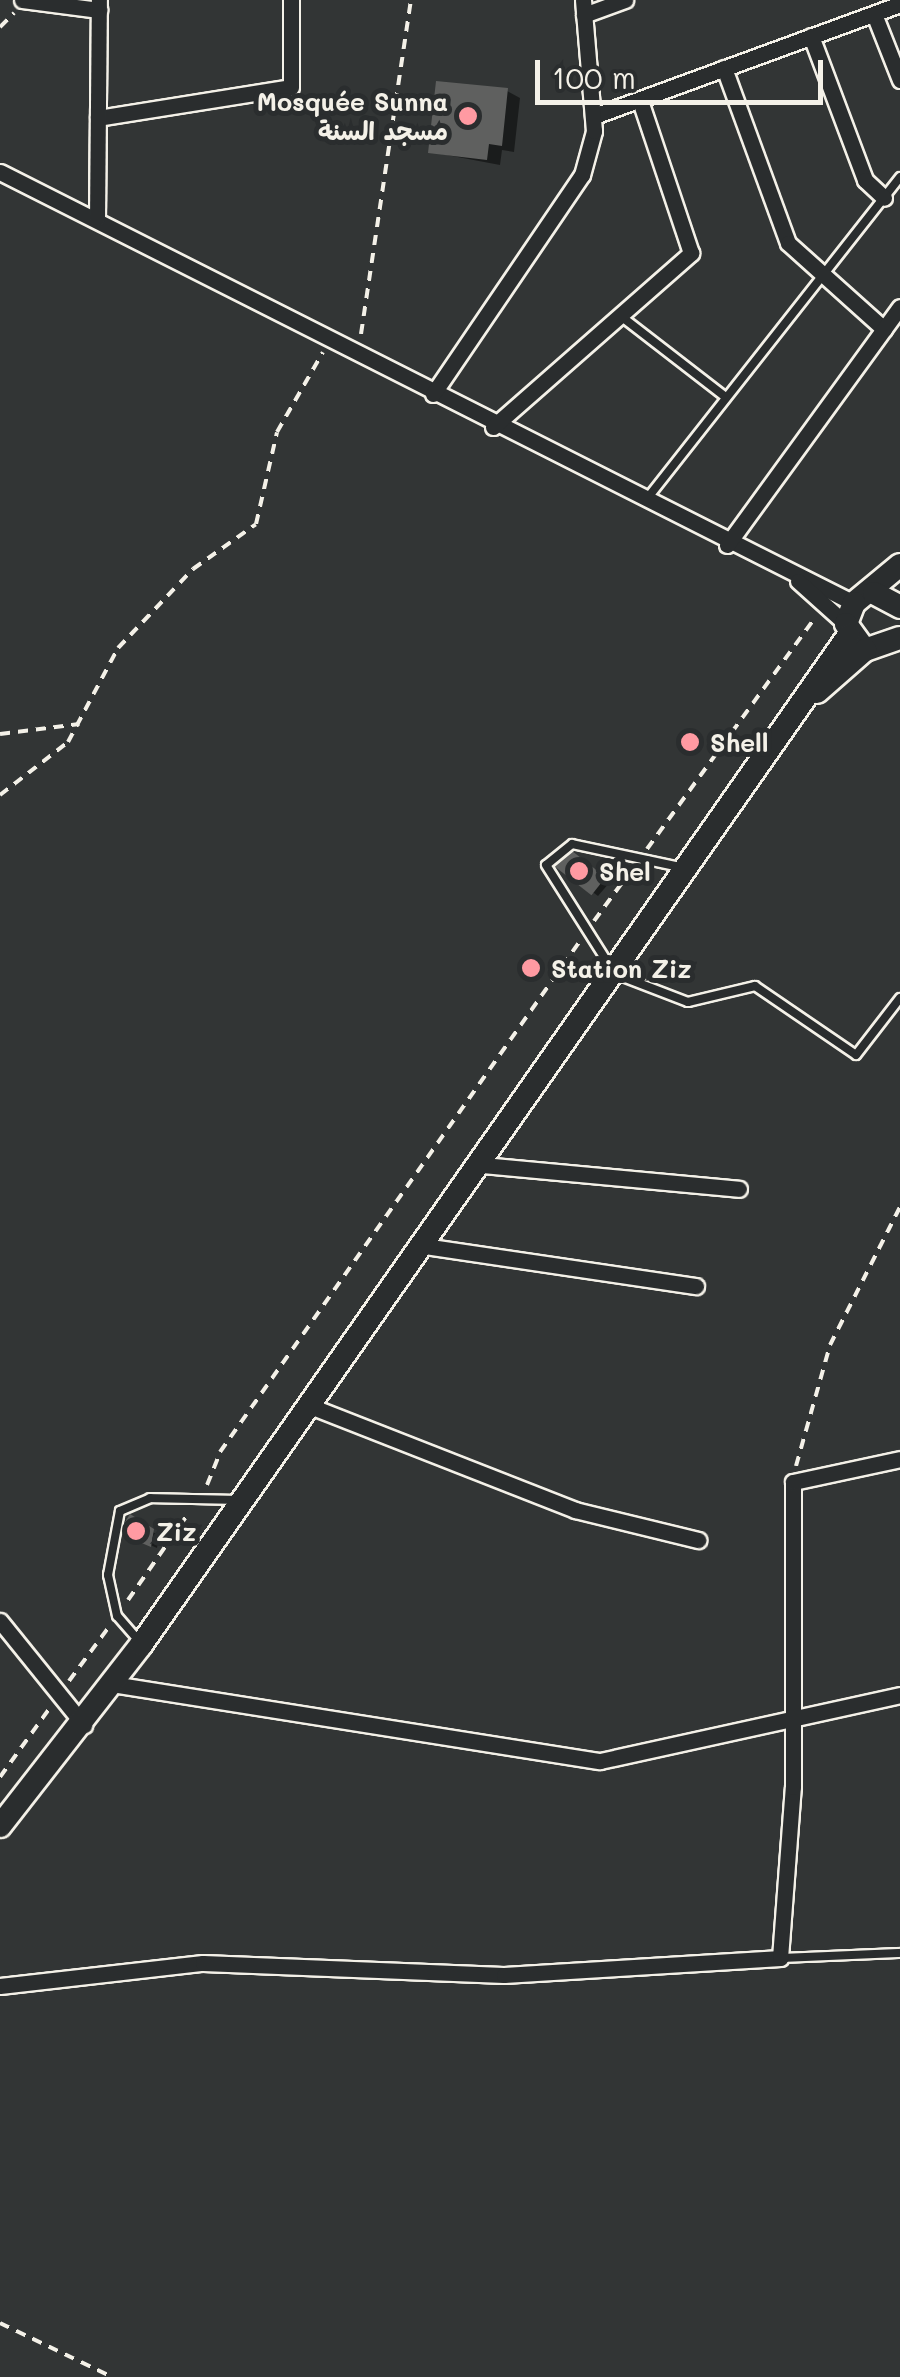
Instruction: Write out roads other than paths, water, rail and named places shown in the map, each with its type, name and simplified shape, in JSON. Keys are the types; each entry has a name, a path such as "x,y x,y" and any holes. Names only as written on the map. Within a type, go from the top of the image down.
{"main road":[{"path":"0,1826 84,1725 142,1645 814,693 858,621 900,565"},
{"path":"858,621 900,606"},
{"path":"858,621 899,641"}],"street":[{"path":"22,0 99,5 97,219"},
{"path":"98,118 292,87 291,0"},
{"path":"433,394 562,211 586,162 594,116 583,7 625,0"},
{"path":"594,116 900,4"},
{"path":"874,14 900,80"},
{"path":"810,36 865,180 884,198"},
{"path":"724,68 783,234 816,277 884,330"},
{"path":"493,427 681,269 693,246 640,101"},
{"path":"0,172 795,578 858,621"},
{"path":"726,546 900,307"},
{"path":"795,578 824,606 858,621"},
{"path":"482,1165 740,1189"},
{"path":"424,1246 696,1286"},
{"path":"310,1406 575,1510 698,1540"},
{"path":"0,1986 203,1963 504,1975 780,1958 790,1862 788,1717 793,1482 900,1459"},
{"path":"0,1621 84,1725"},
{"path":"112,1684 570,1760 635,1755 788,1717 900,1696"}],"lane":[{"path":"644,503 816,277 900,177"},
{"path":"622,317 723,396"},
{"path":"689,868 572,844 549,858 547,874 615,974 688,1002 755,986 856,1054 900,998"},
{"path":"142,1645 117,1616 108,1575 120,1511 150,1498 242,1500"},
{"path":"780,1958 900,1953"}],"place":[{"name":"Mosquée Sunna مسجد السنة","path":"468,116"},
{"name":"Shell","path":"690,742"},
{"name":"Shel","path":"579,871"},
{"name":"Station Ziz","path":"531,968"},
{"name":"Ziz","path":"136,1531"}]}
